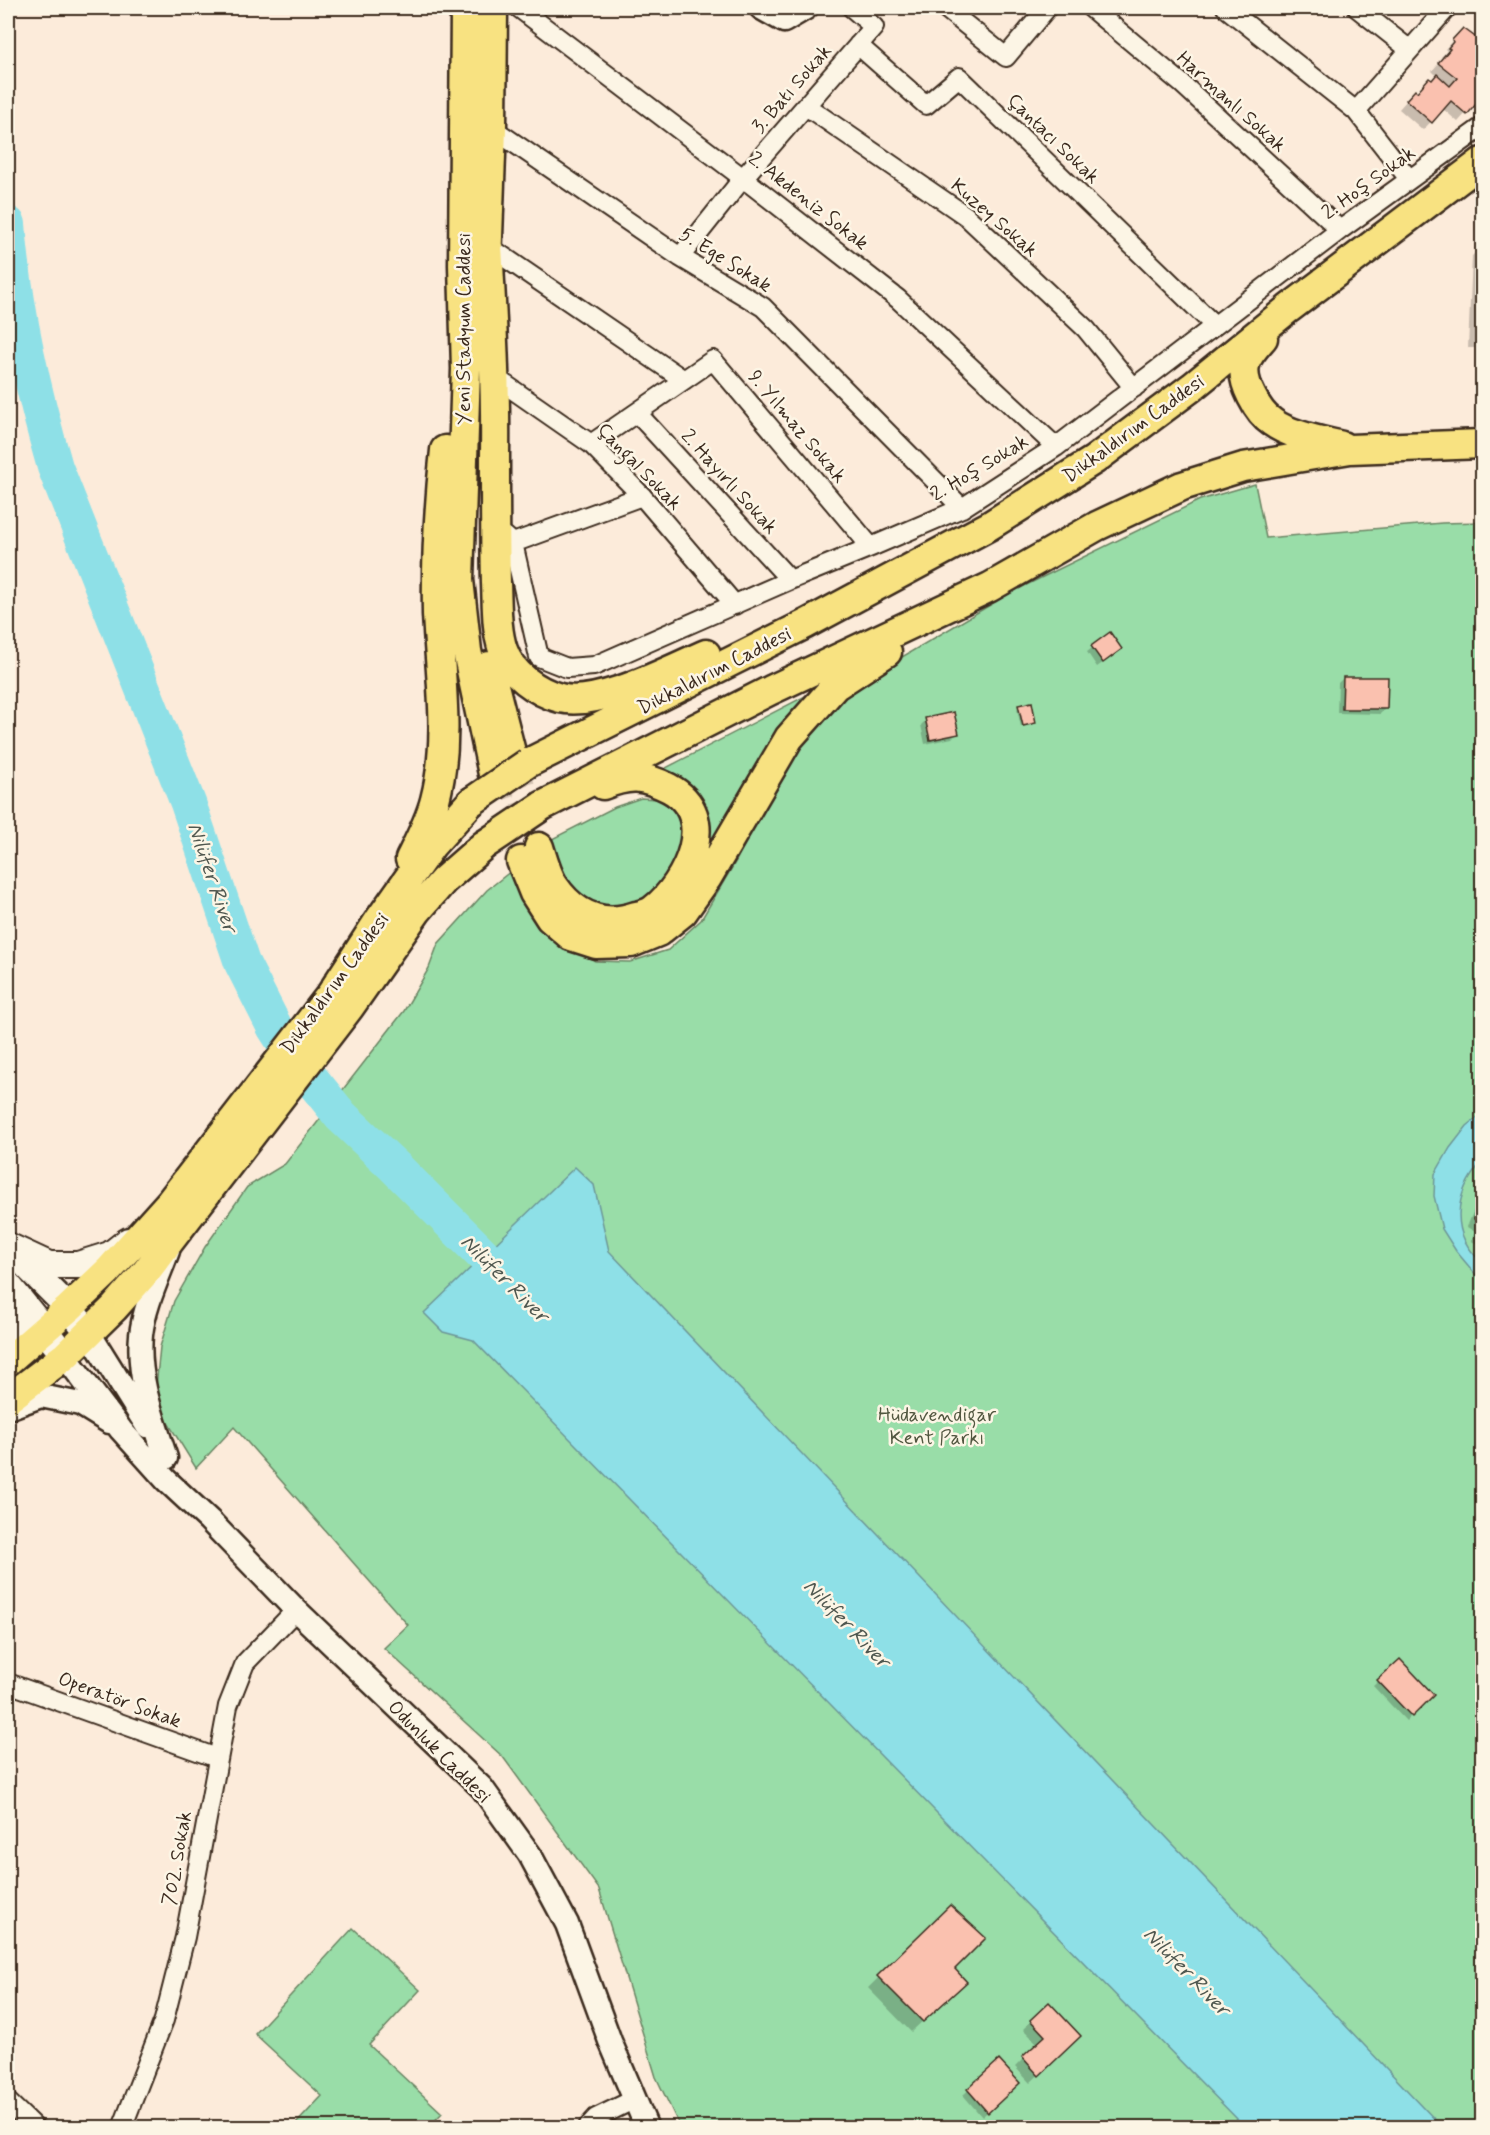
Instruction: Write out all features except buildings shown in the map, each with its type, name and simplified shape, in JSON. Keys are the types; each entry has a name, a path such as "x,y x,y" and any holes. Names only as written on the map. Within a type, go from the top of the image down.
{"main road":[{"name":"Yeni Stadyum Caddesi","path":"465,8 463,265 466,369 459,579 474,642"},
{"name":"Yeni Stadyum Caddesi","path":"474,642 481,377 492,128 493,8"},
{"name":"Dikkaldırım Caddesi","path":"340,1001 379,920 432,845 471,802 511,766 807,624 990,526 1094,460 1482,162"},
{"path":"488,246 504,535 498,631 504,653 519,675 533,686 562,699 589,699 617,691 840,593 915,566"},
{"path":"379,920 416,846 435,801 443,756 444,719 437,614 438,522 456,364 463,265"},
{"path":"1288,309 1251,352 1244,367 1248,387 1256,405 1272,423 1304,436 1350,448"},
{"name":"Dikkaldırım Caddesi","path":"8,1400 65,1356 114,1308 145,1273 174,1235 218,1157 340,1001 444,880 484,845 542,806 761,695 990,586 1097,526 1182,486 1243,467 1350,448 1482,444"},
{"path":"542,806 635,776 656,782 673,791 689,804 697,828 689,862 672,892 651,912 622,921 591,918 570,905 530,854 534,893 550,918 571,936 596,944 631,943 658,932 683,912 707,878 789,738 835,686 990,586"},
{"path":"474,642 511,766"},
{"name":"Dikkaldırım Caddesi","path":"8,1362 108,1270 170,1202 218,1157"},
{"path":"8,1246 49,1265 78,1265 110,1255 170,1202"},
{"path":"8,1246 69,1308 89,1333"},
{"path":"8,1285 65,1356"},
{"path":"8,1297 15,1310 15,1329 8,1348"}],"street":[{"name":"2. Akdeniz Sokak","path":"519,8 898,298 1056,447"},
{"path":"761,8 784,21 806,8"},
{"name":"3. Batı Sokak","path":"680,257 743,178 874,27 852,8"},
{"path":"945,8 1006,57 1047,8"},
{"name":"Harmanlı Sokak","path":"1091,8 1181,83 1340,230"},
{"path":"1227,8 1356,111 1409,179"},
{"path":"1357,8 1410,50"},
{"path":"1356,111 1447,8"},
{"name":"Çantacı Sokak","path":"858,45 926,105 959,77 1214,325"},
{"name":"Kuzey Sokak","path":"806,106 966,216 1086,329 1134,388"},
{"name":"2. Hoş Sokak","path":"504,535 539,657 567,669 594,666 962,507 1056,447 1340,230 1482,127"},
{"name":"5. Ege Sokak","path":"492,128 680,257 763,307 962,507"},
{"path":"488,246 684,380"},
{"name":"9. Yılmaz Sokak","path":"591,444 712,360 871,547"},
{"name":"Çangal Sokak","path":"496,378 591,444 642,496 735,605"},
{"name":"2. Hayırlı Sokak","path":"637,413 790,580"},
{"path":"504,535 642,496"},
{"path":"166,1458 147,1402 141,1365 141,1334 150,1301 174,1235"},
{"path":"89,1333 166,1458 209,1520"},
{"path":"65,1356 121,1430 166,1480 209,1520"},
{"path":"8,1408 41,1395 80,1404 121,1430"},
{"name":"Odunluk Caddesi","path":"209,1520 296,1610 482,1788 530,1855 567,1924 610,2041 647,2127"},
{"name":"702. Sokak","path":"122,2127 164,2020 185,1937 228,1706 245,1664 296,1610"},
{"name":"Operatör Sokak","path":"8,1683 217,1758"},
{"path":"587,2127 596,2118 635,2099"},
{"path":"8,2102 35,2127"}],"green space":[{"name":"Hüdavendigar Kent Parkı","path":"1255,484 1266,538 1442,523 1482,522 1482,2127 680,2127 656,2077 599,1889 503,1757 384,1648 408,1625 234,1427 196,1468 165,1418 156,1387 160,1347 174,1301 205,1247 247,1187 285,1164 404,1011 429,968 438,944 487,890 511,871 568,945 595,961 630,962 668,950 701,920 736,861 780,778 810,730 841,693 1012,592 1200,500"},
{"path":"819,689 702,865 660,771"},
{"path":"641,798 657,799 670,807 679,818 683,833 680,853 653,896 633,908 597,908 572,890 550,840 615,807"},
{"path":"353,1928 420,1990 369,2045 442,2113 429,2127 293,2127 322,2096 255,2034"}],"water":[{"path":"1482,1114 1482,1162 1466,1187 1459,1213 1464,1239 1471,1251 1482,1262 1482,1282 1456,1251 1442,1229 1434,1196 1435,1174 1450,1148 1467,1126"},
{"path":"575,1167 594,1185 609,1251 1442,2127 1245,2127 473,1340 443,1332 424,1313"}],"waterway":[{"name":"Nilüfer River","path":"8,224 25,347 55,467 188,803 242,963 275,1028 295,1059 341,1116 518,1290"}],"tunnel":[{"path":"513,760 539,847"},
{"path":"493,774 521,861"}]}
